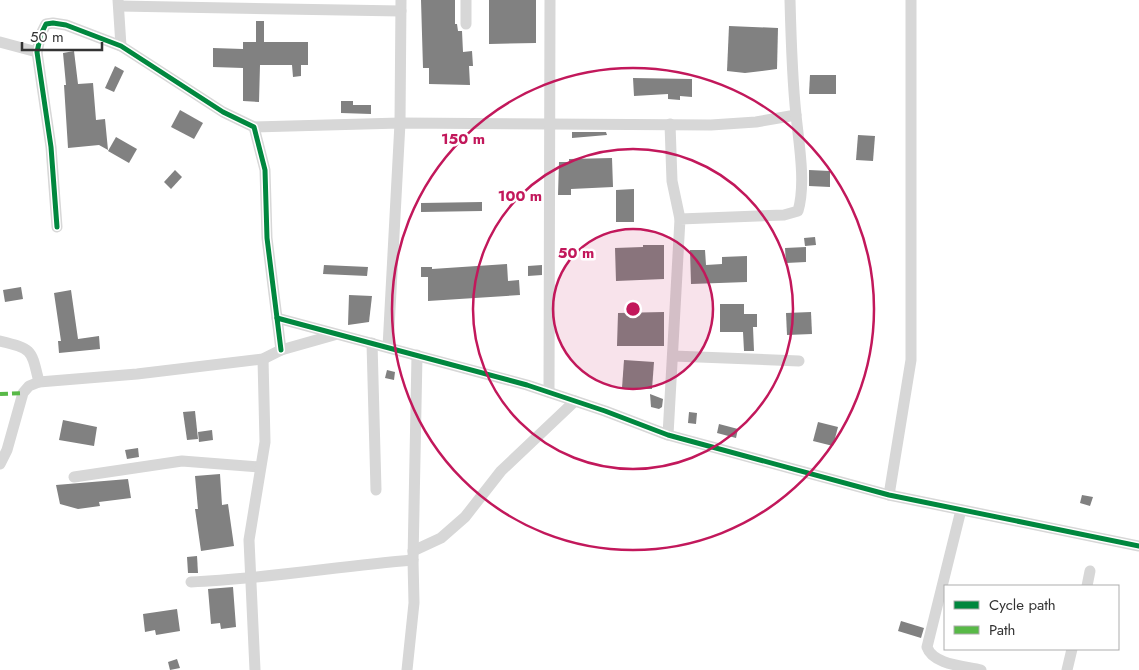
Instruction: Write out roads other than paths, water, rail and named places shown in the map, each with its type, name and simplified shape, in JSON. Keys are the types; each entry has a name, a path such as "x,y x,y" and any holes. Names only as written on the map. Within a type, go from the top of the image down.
{"street":[{"path":"466,0 466,24"},
{"path":"549,392 550,0"},
{"path":"680,220 784,215 798,211 801,201 791,51 790,0"},
{"path":"889,494 911,360 911,0"},
{"path":"121,46 118,3 401,6 400,123 388,347"},
{"path":"57,227 50,147 38,52 41,34 46,24 66,25 121,46 223,112 254,127 400,123 711,125 747,123 796,116"},
{"path":"0,42 38,52"},
{"path":"668,435 680,220 672,181 670,124"},
{"path":"254,127 265,170 267,238 281,350"},
{"path":"278,318 549,392 668,435 889,494 1139,546"},
{"path":"0,464 7,450 23,393 29,386 39,382 138,374 263,359 281,350 336,335"},
{"path":"0,341 23,346 32,354 39,382"},
{"path":"372,343 376,490"},
{"path":"407,670 414,603 413,556 417,355"},
{"path":"673,356 799,362"},
{"path":"255,670 249,578 249,540 259,467 264,455 263,359"},
{"path":"191,582 249,578 413,556 441,538 465,517 501,471 575,401"},
{"path":"74,478 182,461 259,467"},
{"path":"961,510 927,647 932,655 941,660 981,670"},
{"path":"1087,585 1090,571"},
{"path":"1067,670 1072,650"}]}
